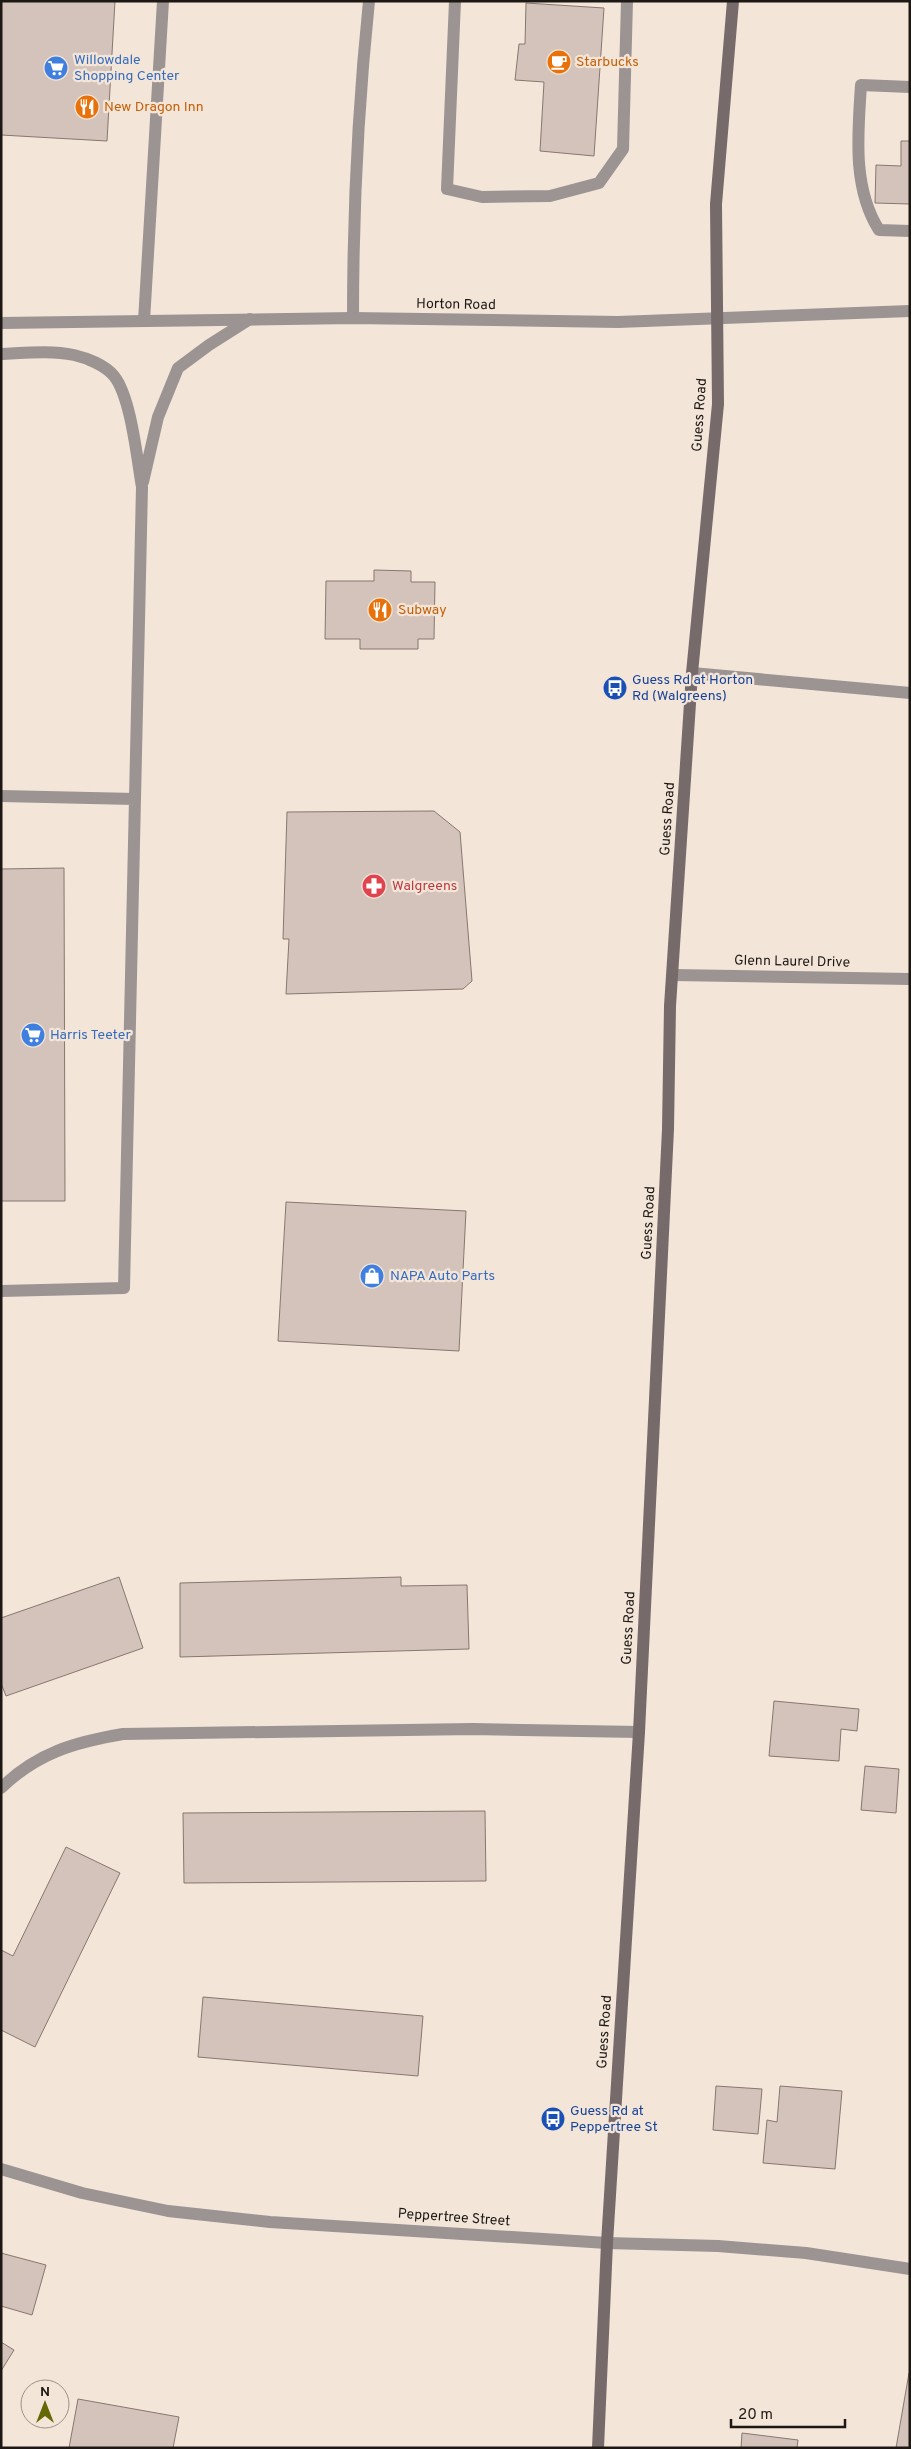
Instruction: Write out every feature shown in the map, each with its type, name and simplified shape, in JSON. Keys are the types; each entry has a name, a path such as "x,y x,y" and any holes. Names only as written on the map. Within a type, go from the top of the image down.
{"main road":[{"name":"Guess Road","path":"598,2448 607,2243 640,1732 668,1129 673,975 692,673 718,404 716,204 733,1"}],"street":[{"path":"144,321 163,1"},
{"path":"353,318 353,245 360,96 369,1"},
{"path":"455,1 447,189 482,197 550,196 599,183 622,149 627,1"},
{"path":"910,87 861,85 857,150 868,213 879,230 910,231"},
{"name":"Horton Road","path":"1,323 353,318 588,322 910,311"},
{"path":"142,486 158,416 178,368 209,345 250,319"},
{"path":"1,354 39,352 72,355 91,360 114,376 127,403 142,486 124,1288 1,1291"},
{"path":"692,673 910,693"},
{"path":"1,796 135,799"},
{"name":"Glenn Laurel Drive","path":"673,975 910,979"},
{"path":"1,1788 16,1773 46,1754 83,1741 123,1734 473,1729 640,1732"},
{"name":"Peppertree Street","path":"1,2169 82,2193 168,2211 270,2222 607,2243 718,2246 787,2252 910,2269"}],"building":[{"name":"Willowdale Shopping Center","path":"1,1 115,1 107,141 1,135"},
{"name":"Starbucks","path":"526,3 604,8 594,156 540,151 544,82 515,80 519,44 525,44"},
{"path":"901,141 910,141 910,204 875,203 876,165 901,166"},
{"name":"Subway","path":"374,570 411,571 411,582 435,582 434,639 418,639 418,649 360,649 360,639 325,639 326,581 374,581"},
{"name":"Walgreens","path":"434,811 460,832 472,981 463,989 286,994 289,939 283,939 287,812"},
{"name":"Harris Teeter","path":"64,868 65,1201 1,1201 1,869"},
{"name":"NAPA Auto Parts","path":"286,1202 466,1211 459,1351 278,1341"},
{"path":"119,1577 143,1648 6,1696 1,1683 1,1618"},
{"path":"401,1577 401,1586 467,1585 469,1649 180,1657 180,1583"},
{"path":"774,1701 859,1709 857,1731 841,1729 839,1761 769,1756"},
{"path":"865,1766 899,1769 896,1813 861,1810"},
{"path":"485,1811 486,1881 184,1883 183,1813"},
{"path":"66,1847 120,1873 35,2047 1,2030 1,1950 13,1956"},
{"path":"203,1997 423,2016 418,2076 198,2057"},
{"path":"716,2086 762,2089 758,2134 713,2130"},
{"path":"780,2086 842,2091 835,2169 763,2163 767,2120 777,2122"},
{"path":"1,2253 46,2265 32,2315 1,2306"},
{"path":"1,2342 14,2350 1,2371"},
{"path":"909,2373 910,2448 896,2448"},
{"path":"78,2399 179,2417 173,2448 69,2448"},
{"path":"742,2433 798,2440 797,2448 741,2448"}],"place":[{"name":"Starbucks","path":"559,62"},
{"name":"Willowdale Shopping Center","path":"56,68"},
{"name":"New Dragon Inn","path":"87,107"},
{"name":"Subway","path":"380,610"},
{"name":"Guess Rd at Horton Rd (Walgreens)","path":"615,688"},
{"name":"Walgreens","path":"374,886"},
{"name":"Harris Teeter","path":"33,1035"},
{"name":"NAPA Auto Parts","path":"372,1276"},
{"name":"Guess Rd at Peppertree St","path":"553,2119"}]}
